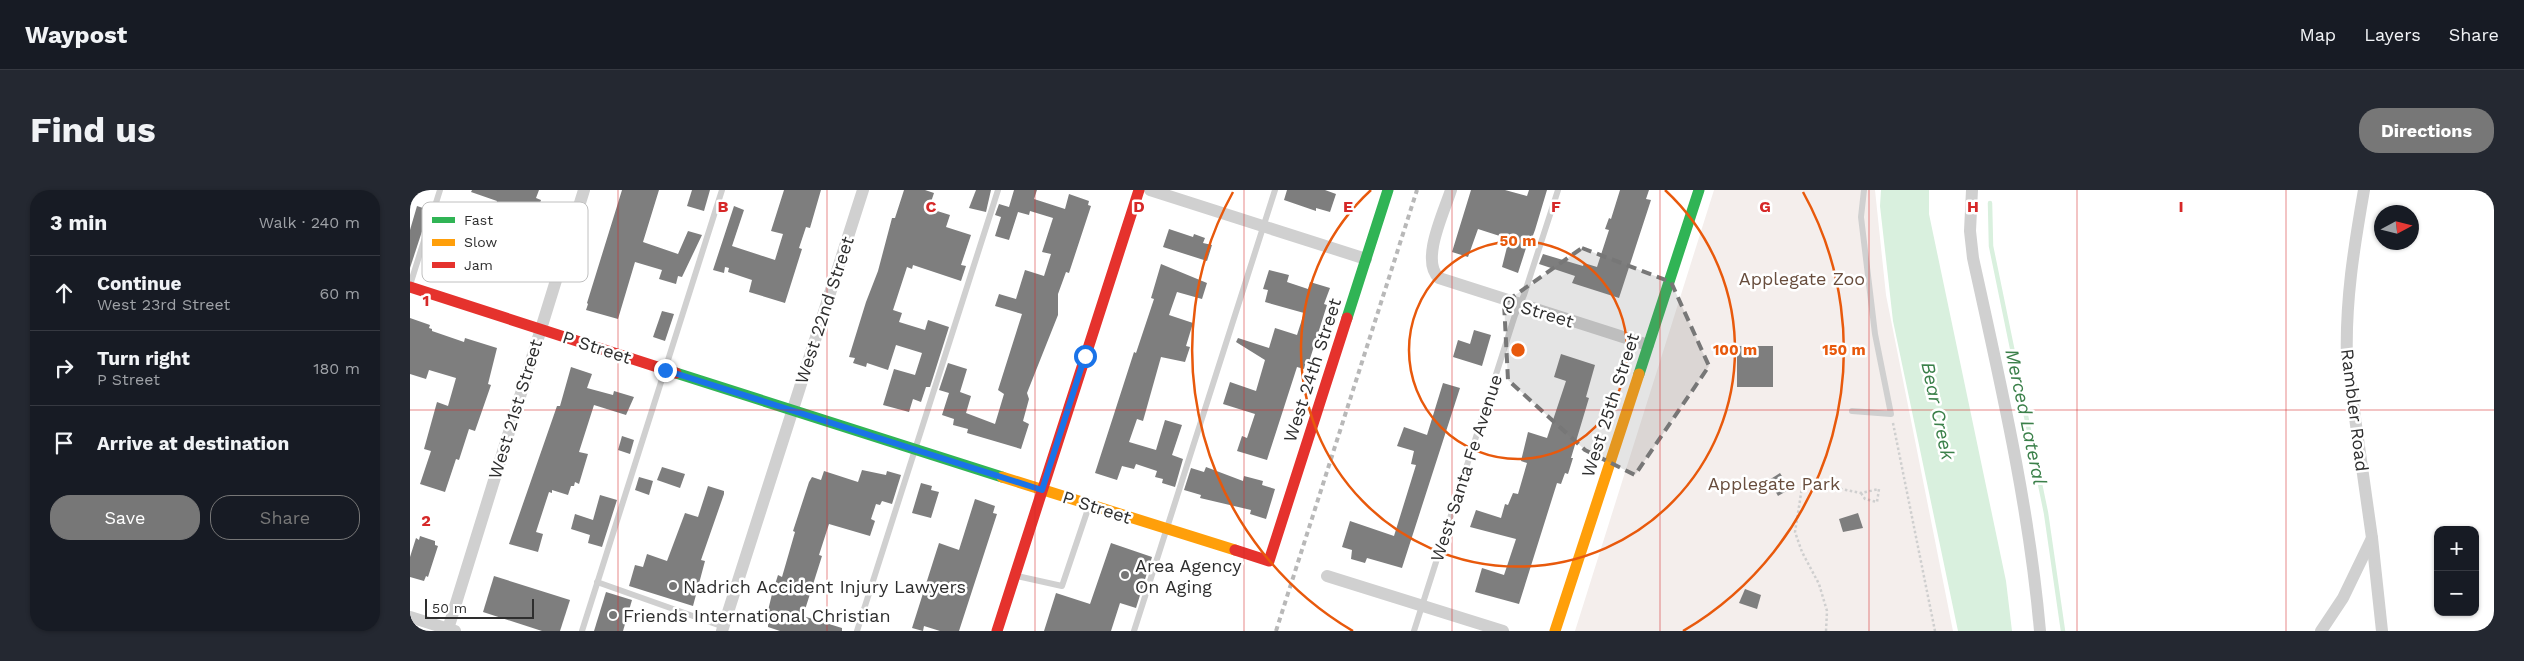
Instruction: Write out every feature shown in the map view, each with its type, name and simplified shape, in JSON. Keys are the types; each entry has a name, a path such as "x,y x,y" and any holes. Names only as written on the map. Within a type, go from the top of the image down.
{"street":[{"name":"West 21st Street","path":"580,202 584,190"},
{"name":"West 22nd Street","path":"723,629 863,190"},
{"path":"997,631 1139,190"},
{"path":"1150,190 1366,259"},
{"name":"West 24th Street","path":"1269,561 1388,190"},
{"name":"Q Street","path":"1451,190 1430,256 1432,269 1442,281 1648,346"},
{"name":"West 25th Street","path":"1555,631 1699,190"},
{"path":"1972,190 1970,231 1973,258 2013,440 2034,574 2040,631"},
{"name":"Rambler Road","path":"2364,190 2350,274 2346,331 2350,390 2372,538 2382,631"},
{"name":"West 21st Street","path":"452,630 555,282"},
{"name":"P Street","path":"410,286 792,411 1269,561"},
{"path":"2321,631 2343,598 2372,538"},
{"path":"1326,576 1503,631"},
{"path":"410,617 452,630"}],"lane":[{"path":"436,202 440,190"},
{"path":"582,631 722,190"},
{"path":"857,631 998,190"},
{"path":"1134,631 1275,190"},
{"name":"West Santa Fe Avenue","path":"1414,631 1558,190"},
{"path":"1852,411 1891,414 1875,334 1861,217 1864,190"},
{"path":"410,286 422,248"},
{"path":"1015,576 1062,586 1089,505"},
{"path":"597,582 723,629"}],"path":[{"path":"1891,414 1936,631"},
{"path":"1826,631 1827,611 1819,584 1802,552 1795,532 1803,481 1860,493 1875,488 1879,489 1877,502 1865,499 1860,493"}],"highlighted area":[{"path":"1582,248 1671,282 1709,366 1635,475 1585,450 1508,380 1504,303"}],"green space":[{"name":"Applegate Park","path":"1714,190 1875,190 1886,295 1953,631 1575,631"}],"water":[{"name":"Bear Creek","path":"1881,190 1929,190 1929,214 2006,581 2012,631 1958,631 1893,321 1880,206"}],"building":[{"path":"472,190 539,190 536,198 541,200 540,202 497,202 471,192"},
{"path":"622,190 659,190 643,242 678,254 688,231 702,235 682,277 678,276 676,284 659,279 662,270 635,262 618,319 586,310"},
{"path":"692,190 710,190 704,211 687,206"},
{"path":"784,190 821,190 810,228 806,227 799,248 802,249 785,303 749,292 752,280 728,272 729,268 725,267 724,273 713,270 734,206 744,210 732,246 775,260 783,234 771,231"},
{"path":"904,190 925,190 934,193 931,202 935,203 934,210 950,215 946,227 971,235 961,265 966,266 961,281 913,265 912,269 907,267 893,310 902,313 899,322 925,330 928,320 949,327 930,387 926,387 921,402 913,399 909,412 883,405 894,369 915,375 922,353 896,345 888,370 867,363 866,367 853,363 855,358 849,357 878,271 892,218 895,218"},
{"path":"976,190 991,190 986,212 969,208"},
{"path":"1014,190 1037,190 1034,199 1065,209 1069,194 1089,201 1088,205 1091,206 1069,273 1066,272 1058,294 1058,315 1027,393 1029,399 1023,421 1029,424 1021,449 967,433 968,429 953,425 954,419 942,415 949,393 939,390 948,363 967,369 960,392 971,396 966,413 995,424 1004,394 998,390 1022,314 995,306 999,294 1016,299 1025,270 1044,276 1051,254 1042,252 1053,218 1030,211 1029,215 1018,212 1009,240 995,236 1001,217 995,215 999,204 1009,207"},
{"path":"1287,190 1325,190 1336,194 1330,212 1316,208 1316,211 1284,200"},
{"path":"1471,190 1505,190 1527,196 1529,190 1547,190 1535,230 1529,246 1527,245 1518,273 1502,267 1509,239 1478,229 1468,257 1452,252"},
{"path":"1620,190 1649,190 1646,199 1651,200 1619,298 1572,283 1575,276 1539,264 1543,254 1583,266 1584,263 1597,267 1609,230 1605,229 1609,218 1611,219"},
{"path":"417,206 422,208 422,231 410,268 410,230"},
{"path":"1169,229 1193,237 1194,234 1205,238 1203,243 1212,245 1207,261 1163,247"},
{"path":"1161,264 1207,283 1202,299 1177,292 1169,315 1193,323 1186,346 1190,347 1185,362 1161,357 1143,421 1137,419 1129,442 1156,450 1165,420 1182,425 1172,455 1183,459 1175,487 1162,483 1163,479 1155,477 1157,471 1136,464 1134,469 1122,466 1117,480 1095,473 1134,352 1136,353 1154,299 1151,298"},
{"path":"1269,270 1289,275 1287,282 1308,289 1310,282 1330,288 1324,304 1327,305 1309,362 1306,361 1304,369 1297,367 1267,460 1237,451 1242,436 1247,438 1255,414 1223,404 1230,382 1256,391 1265,360 1236,342 1238,338 1269,348 1275,328 1297,335 1304,313 1265,302 1268,290 1263,289"},
{"path":"662,311 674,314 665,341 653,337"},
{"path":"410,318 430,325 429,328 432,331 464,342 465,338 497,348 488,384 491,385 475,431 469,429 459,460 456,459 445,492 420,484 431,451 424,449 437,402 448,406 456,378 429,370 426,379 410,374"},
{"path":"1474,330 1491,335 1482,366 1453,357 1458,340 1470,344"},
{"path":"1737,346 1773,346 1773,387 1737,387"},
{"path":"1561,354 1595,365 1586,397 1589,398 1568,474 1565,473 1561,484 1557,483 1519,604 1475,592 1482,568 1504,575 1516,539 1470,527 1476,510 1501,518 1505,504 1508,505 1513,493 1518,494 1527,463 1521,461 1528,432 1547,438 1566,381 1554,377"},
{"path":"571,367 592,374 587,388 613,395 614,391 634,397 626,415 594,405 579,452 588,454 579,484 575,482 574,486 571,486 568,495 552,490 552,493 549,492 536,532 543,534 538,552 509,544 557,406 560,406"},
{"path":"1443,383 1460,388 1402,568 1367,558 1365,563 1351,559 1352,550 1342,547 1350,521 1394,536 1416,465 1411,464 1414,451 1397,446 1404,427 1427,435"},
{"path":"622,436 634,440 630,454 618,450"},
{"path":"662,467 685,474 680,488 657,480"},
{"path":"1206,467 1243,481 1244,476 1263,481 1262,485 1275,489 1266,519 1250,514 1251,510 1200,498 1201,495 1184,490 1191,468 1204,472"},
{"path":"862,470 886,475 887,471 901,475 892,504 882,501 880,505 876,504 871,519 875,521 870,536 829,524 819,555 822,556 803,616 842,628 842,631 780,631 768,627 768,624 765,623 772,594 778,575 782,577 795,532 793,531 809,482 812,477 821,480 824,471 858,482"},
{"path":"1780,473 1790,489 1778,496 1769,480"},
{"path":"639,477 653,481 649,495 635,490"},
{"path":"921,483 932,486 931,490 939,492 931,518 912,513"},
{"path":"708,486 724,491 724,494 701,560 705,561 693,606 629,586 635,565 643,567 647,554 667,561 685,513 698,517"},
{"path":"600,495 617,500 602,547 588,543 590,535 571,529 575,514 593,520"},
{"path":"975,499 995,506 993,513 997,514 959,631 940,631 924,626 923,631 912,628 939,543 959,550"},
{"path":"1858,513 1863,528 1843,532 1839,519"},
{"path":"420,536 435,541 435,545 438,546 428,577 426,576 424,581 410,577 410,557 416,538 419,540"},
{"name":"Area Agency On Aging","path":"1111,543 1152,557 1136,608 1120,603 1111,631 1044,631 1056,593 1090,604"},
{"path":"494,576 570,600 560,631 542,631 483,612"},
{"path":"1745,589 1761,595 1757,609 1739,603"},
{"name":"Friends International Christian","path":"606,592 632,600 623,631 594,631"}],"waterway":[{"name":"Merced Lateral","path":"1990,203 1991,246 2046,513 2063,631"}],"railway":[{"path":"1276,631 1417,190"}],"traffic: fast":[{"path":"1347,318 1388,190"},
{"path":"1639,374 1699,190"},
{"path":"676,373 1002,477"}],"traffic: slow":[{"path":"1555,631 1639,374"},
{"path":"1002,477 1235,550"}],"traffic: jam":[{"path":"997,631 1139,190"},
{"path":"410,287 676,373"},
{"path":"1235,550 1269,561 1347,318"}],"place":[{"name":"Area Agency On Aging","path":"1125,575"},
{"name":"Nadrich Accident Injury Lawyers","path":"673,586"},
{"name":"Friends International Christian","path":"613,615"}],"route":[{"path":"665,370 1042,490 1085,356"}],"park label":[{"name":"Applegate Zoo","path":"1802,278"}]}
